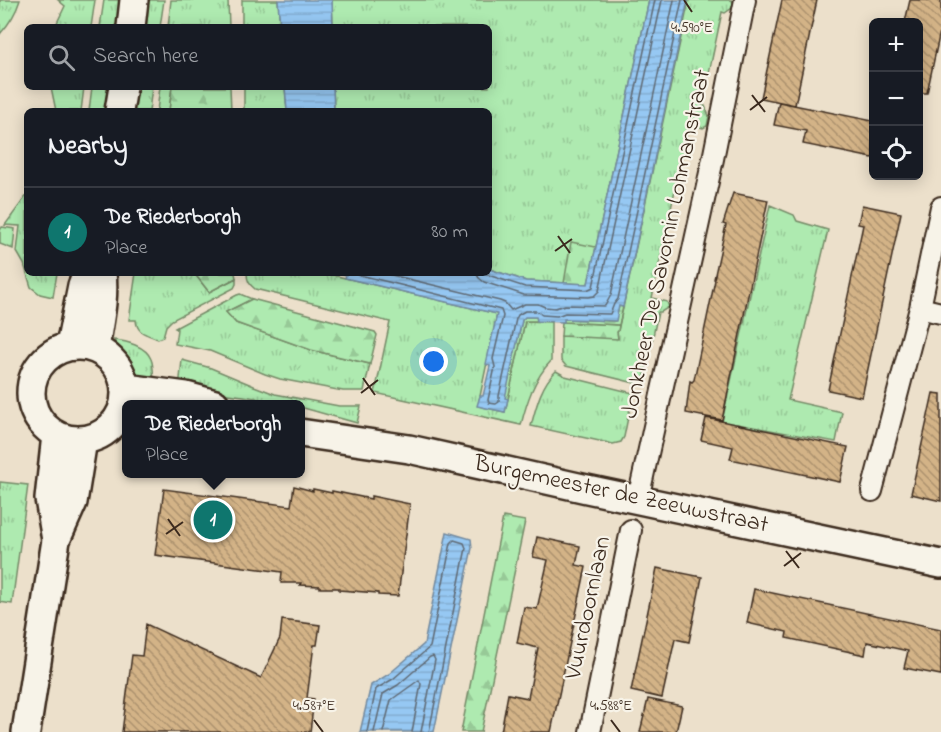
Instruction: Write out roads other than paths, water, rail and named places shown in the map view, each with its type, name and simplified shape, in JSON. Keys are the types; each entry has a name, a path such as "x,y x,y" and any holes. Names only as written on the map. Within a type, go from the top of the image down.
{"street":[{"path":"130,24 134,0"},
{"name":"Jonkheer De Savornin Lohmanstraat","path":"638,499 713,159 745,0"},
{"path":"120,108 122,90"},
{"path":"872,491 920,308 941,207"},
{"path":"82,347 82,286 86,276"},
{"path":"82,347 102,300 102,276"},
{"path":"920,308 941,313"},
{"path":"122,409 115,423 95,437 73,440 56,435 37,417 32,405 33,379 38,367 46,357 57,350 82,347 107,354 116,364 123,375 124,400"},
{"path":"158,400 186,396 199,400"},
{"name":"Burgemeester de Zeeuwstraat","path":"305,434 409,449 941,564"},
{"path":"56,435 49,499 56,540"},
{"path":"26,732 56,540 73,502 82,440"},
{"name":"Vuurdoornlaan","path":"590,732 631,530"}],"water":[{"path":"278,0 332,0 333,24 280,24"},
{"path":"649,0 688,0 623,307 619,306 616,321 564,319 564,322 537,321 536,317 525,317 522,320 505,398 508,399 505,412 477,406 480,396 483,396 490,366 486,364 497,314 345,278 346,276 492,276 492,270 526,281 588,284"},
{"path":"285,90 333,90 334,108 287,108"},
{"path":"447,532 471,539 472,548 434,732 360,732 371,685 389,674 424,644"}],"place":[{"name":"De Riederborgh","path":"213,520"}]}
